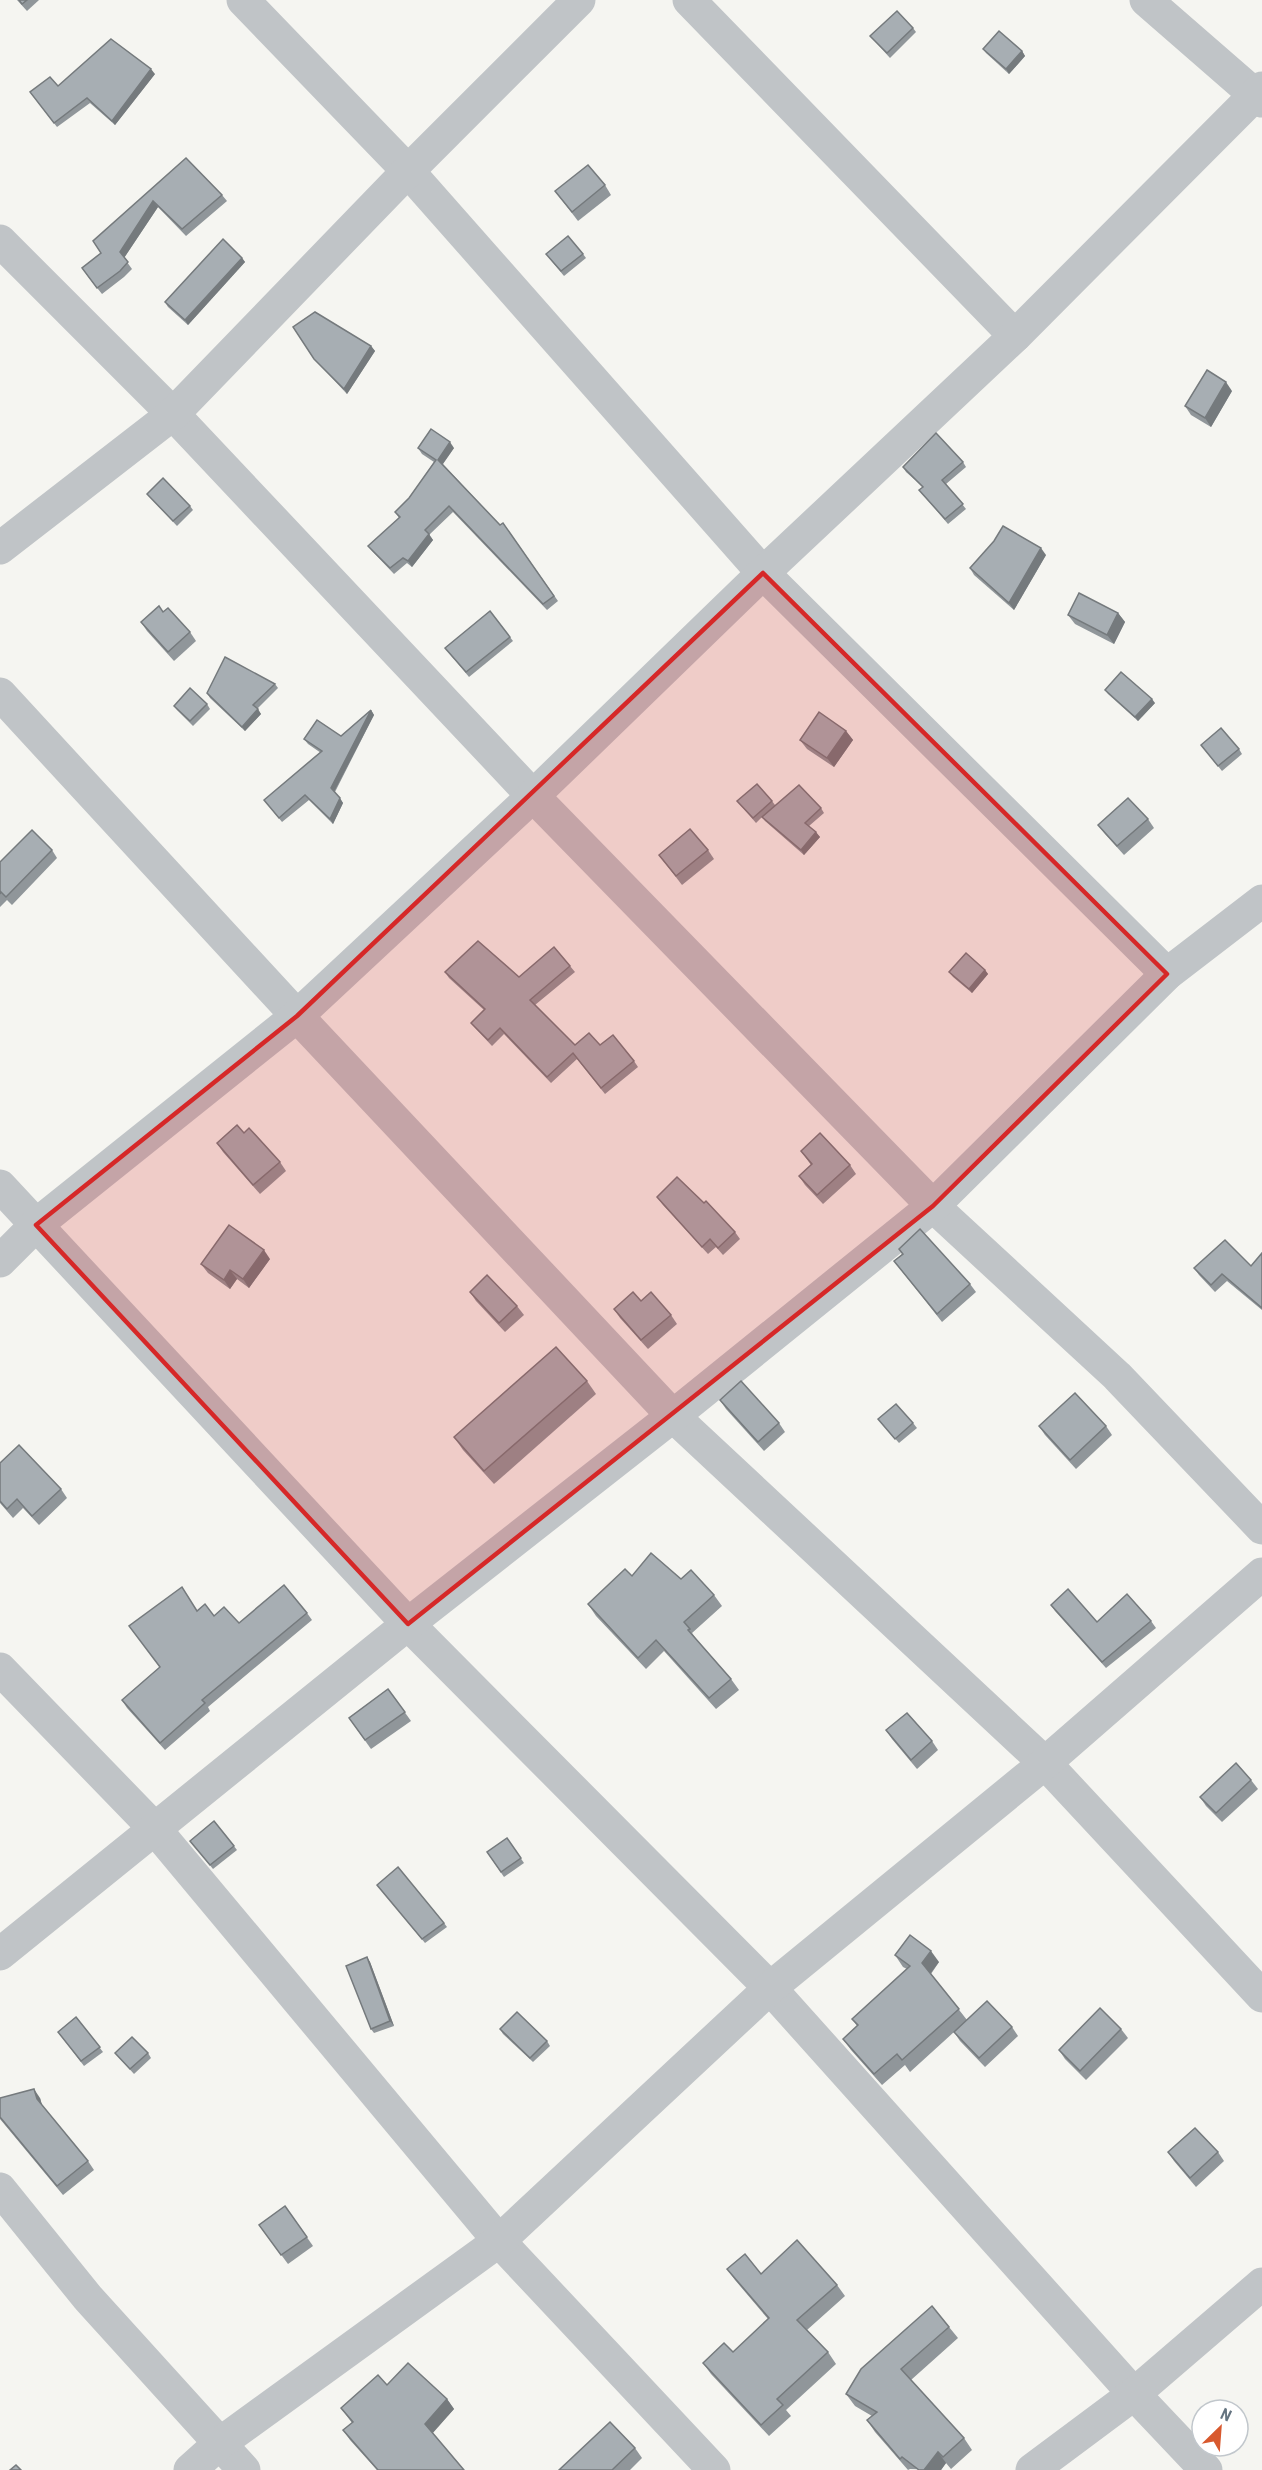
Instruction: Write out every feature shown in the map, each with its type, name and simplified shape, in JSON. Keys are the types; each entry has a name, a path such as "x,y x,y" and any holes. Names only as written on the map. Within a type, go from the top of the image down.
{"street":[{"path":"243,0 408,171 762,573 1167,974"},
{"path":"0,548 173,414 408,171 579,0"},
{"path":"689,0 1015,336"},
{"path":"0,1261 36,1226 297,1016 533,796 762,573 1015,336 1260,95 1146,0"},
{"path":"0,241 173,414 533,796 933,1206 1117,1376 1262,1528"},
{"path":"0,694 297,1016 673,1416 1045,1762 1262,1996"},
{"path":"0,1954 408,1623 673,1416 933,1206 1167,974 1262,902"},
{"path":"0,1186 408,1623 770,1988 1134,2394 1206,2470"},
{"path":"190,2470 219,2444 499,2241 770,1988 1045,1762 1262,1575"},
{"path":"0,1669 155,1829 499,2241 714,2470"},
{"path":"0,2189 88,2298 244,2470"},
{"path":"1032,2470 1134,2394 1262,2284"}],"highlighted area":[{"path":"763,573 1167,974 933,1206 408,1624 36,1225 297,1016"}],"building":[{"path":"897,11 913,28 887,53 870,36"},
{"path":"999,31 1022,51 1006,69 983,49"},
{"path":"111,39 151,69 112,121 87,98 54,123 30,92 50,77 58,86"},
{"path":"186,158 222,195 182,229 153,201 120,252 128,262 97,288 82,268 101,253 93,241"},
{"path":"588,165 605,185 572,212 555,191"},
{"path":"568,236 583,254 561,271 546,254"},
{"path":"223,239 242,258 185,320 165,302"},
{"path":"315,312 371,346 344,389 314,359 293,327"},
{"path":"1207,370 1226,382 1205,418 1185,406"},
{"path":"431,429 450,442 438,460 500,525 503,523 554,596 543,604 449,506 425,530 429,534 408,561 403,558 390,568 368,546 400,517 395,512 409,498 436,460 418,448"},
{"path":"936,433 963,462 942,480 963,504 945,519 919,490 923,487 903,467"},
{"path":"163,478 190,506 173,521 147,494"},
{"path":"1003,526 1041,548 1009,603 970,568 994,541"},
{"path":"1079,593 1118,613 1107,635 1068,615"},
{"path":"159,606 163,612 168,608 190,632 168,652 141,622"},
{"path":"490,611 510,637 466,672 445,648"},
{"path":"225,657 275,684 253,705 258,709 242,727 207,693"},
{"path":"1121,672 1152,699 1135,717 1105,690"},
{"path":"190,688 207,704 190,721 174,706"},
{"path":"371,710 331,788 340,798 330,819 305,795 279,818 264,800 322,751 304,739 317,720 341,736"},
{"path":"819,712 846,731 827,758 800,740"},
{"path":"1221,728 1239,749 1218,766 1201,745"},
{"path":"757,784 772,801 753,818 737,801"},
{"path":"799,785 821,808 805,823 816,832 801,850 762,817"},
{"path":"1128,798 1148,819 1117,846 1098,825"},
{"path":"690,829 708,850 676,876 659,855"},
{"path":"32,830 52,850 6,897 1,892 0,894 0,862"},
{"path":"478,941 519,977 554,947 570,966 530,1000 575,1045 589,1033 600,1045 613,1035 634,1061 601,1088 573,1053 547,1077 500,1028 488,1040 471,1023 485,1009 445,972"},
{"path":"966,953 985,970 969,989 949,972"},
{"path":"237,1125 244,1133 249,1128 280,1162 253,1185 217,1143"},
{"path":"820,1133 850,1165 817,1195 799,1176 812,1164 801,1151"},
{"path":"677,1177 704,1203 706,1201 735,1232 718,1248 710,1239 702,1247 657,1197"},
{"path":"229,1225 264,1250 243,1279 230,1270 224,1280 201,1264"},
{"path":"920,1229 970,1284 937,1314 894,1261 903,1254 899,1249"},
{"path":"1225,1240 1251,1266 1262,1253 1262,1308 1222,1274 1211,1285 1194,1268"},
{"path":"487,1275 517,1306 499,1323 470,1292"},
{"path":"633,1292 641,1301 651,1292 671,1315 641,1340 614,1309"},
{"path":"556,1347 587,1381 484,1471 454,1437"},
{"path":"741,1381 779,1423 758,1442 720,1400"},
{"path":"1075,1393 1106,1426 1070,1460 1039,1426"},
{"path":"896,1404 913,1423 895,1439 878,1419"},
{"path":"19,1445 61,1489 32,1516 17,1499 7,1509 0,1501 0,1463"},
{"path":"651,1553 681,1579 691,1570 714,1595 684,1622 690,1629 688,1630 731,1679 709,1698 656,1640 638,1658 588,1604 625,1569 632,1576"},
{"path":"284,1585 307,1613 202,1700 205,1703 160,1743 122,1700 160,1667 129,1626 182,1587 197,1611 205,1604 214,1616 224,1607 239,1623"},
{"path":"1068,1589 1097,1622 1127,1594 1151,1621 1102,1662 1051,1605"},
{"path":"388,1689 405,1712 365,1740 349,1718"},
{"path":"907,1713 932,1741 911,1760 886,1730"},
{"path":"1236,1763 1251,1780 1216,1813 1200,1797"},
{"path":"214,1821 234,1846 210,1865 190,1841"},
{"path":"507,1838 521,1858 501,1872 487,1852"},
{"path":"398,1867 444,1923 422,1939 377,1885"},
{"path":"910,1935 931,1951 922,1963 959,2009 902,2060 897,2054 874,2074 843,2039 858,2025 852,2019 910,1966 895,1955"},
{"path":"367,1957 390,2021 371,2029 346,1966"},
{"path":"987,2001 1012,2027 979,2058 954,2032"},
{"path":"1100,2008 1121,2029 1080,2071 1059,2050"},
{"path":"517,2012 547,2041 530,2058 500,2029"},
{"path":"76,2017 100,2047 81,2061 58,2032"},
{"path":"132,2037 148,2053 130,2069 115,2053"},
{"path":"34,2089 37,2099 88,2161 57,2186 0,2117 0,2098"},
{"path":"1195,2128 1218,2152 1190,2178 1168,2152"},
{"path":"285,2206 307,2237 281,2255 259,2225"},
{"path":"797,2240 837,2285 797,2320 828,2352 777,2399 783,2405 761,2425 703,2363 724,2343 733,2352 769,2318 727,2269 745,2254 761,2274"},
{"path":"932,2306 949,2327 901,2369 964,2438 943,2457 938,2452 924,2470 919,2470 902,2457 900,2459 867,2420 877,2412 846,2394 861,2369"},
{"path":"408,2363 447,2399 425,2424 464,2470 378,2470 343,2430 353,2422 341,2408 378,2375 387,2385"},
{"path":"610,2422 635,2448 612,2470 559,2470"},
{"path":"16,2465 21,2470 10,2470"}]}
